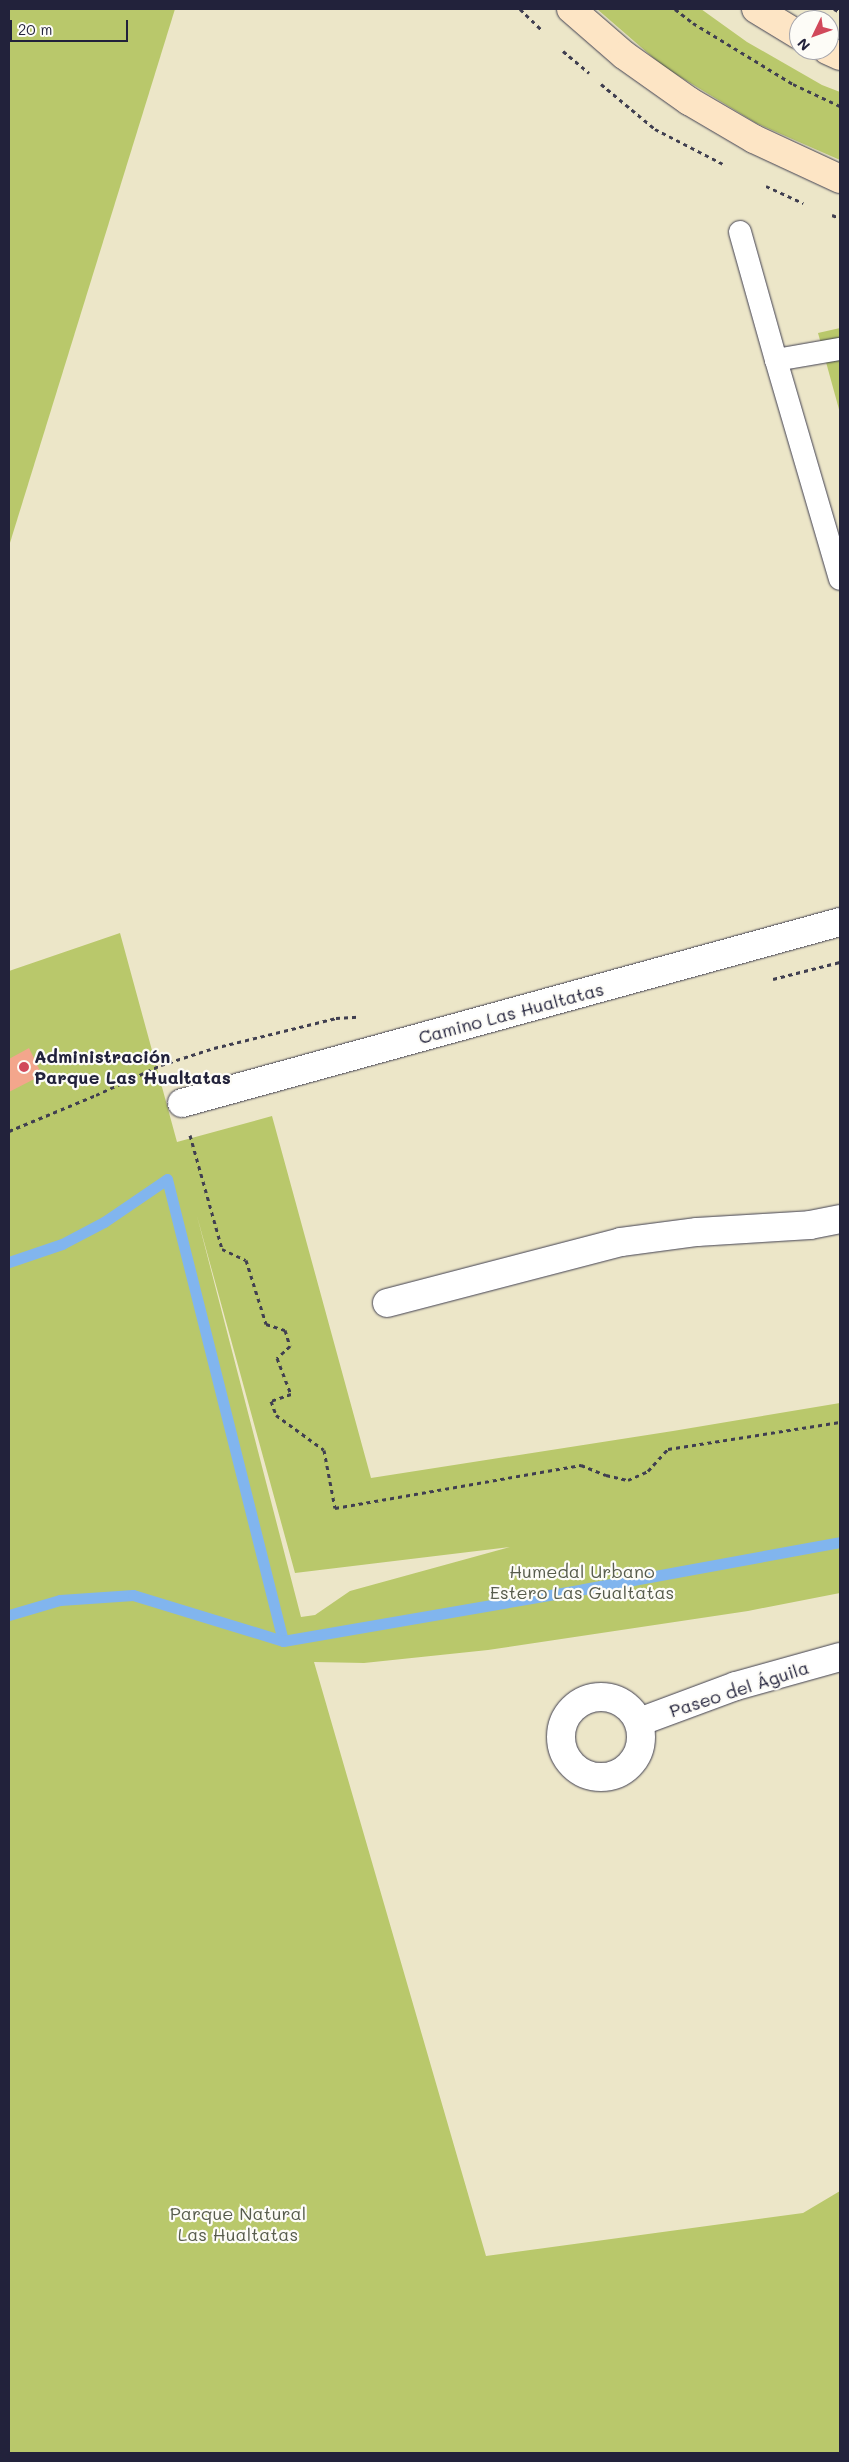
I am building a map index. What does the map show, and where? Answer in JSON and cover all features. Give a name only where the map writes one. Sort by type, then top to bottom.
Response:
[{"type":"street","points":[[571,9],[624,55],[689,101],[754,139],[840,179]]},
{"type":"street","points":[[756,9],[789,28]]},
{"type":"street","name":"Camino Las Hualtatas","points":[[182,1103],[840,922]]},
{"type":"street","points":[[387,1303],[621,1242],[697,1232],[810,1225],[840,1219]]},
{"type":"street","name":"Paseo del Águila","points":[[639,1722],[736,1686],[840,1657]]},
{"type":"lane","points":[[740,232],[840,580]]},
{"type":"lane","points":[[776,360],[840,349]]},
{"type":"path","points":[[675,9],[693,23],[793,84],[840,106]]},
{"type":"path","points":[[834,9],[840,12]]},
{"type":"path","points":[[182,1103],[222,1249],[246,1260],[266,1324],[285,1330],[290,1346],[277,1358],[290,1394],[271,1401],[276,1415],[324,1450],[335,1508],[581,1465],[606,1475],[628,1480],[648,1471],[668,1449],[840,1422]]},
{"type":"green space","points":[[9,9],[175,9],[9,546]]},
{"type":"green space","points":[[597,9],[701,9],[747,42],[822,85],[840,92],[840,160],[756,123],[664,67]]},
{"type":"green space","points":[[840,328],[840,413],[818,333]]},
{"type":"green space","name":"Parque Natural Las Hualtatas","points":[[120,933],[177,1142],[272,1116],[371,1478],[840,1403],[840,1593],[748,1611],[488,1650],[364,1663],[314,1662],[486,2256],[803,2213],[840,2191],[840,2453],[9,2453],[9,971]],"holes":[[[197,1216],[295,1573],[510,1547],[350,1591],[315,1615],[301,1617]]]},
{"type":"building","name":"Administración Parque Las Hualtatas","points":[[29,1048],[42,1075],[9,1092],[9,1059]]},
{"type":"waterway","points":[[9,1262],[62,1244],[104,1222],[167,1179],[283,1641]]},
{"type":"waterway","points":[[9,1615],[60,1600],[133,1595],[283,1641],[840,1542]]},
{"type":"place","name":"Administración Parque Las Hualtatas","points":[[24,1067]]},
{"type":"park label","name":"Humedal Urbano Estero Las Gualtatas","points":[[582,1582]]}]
